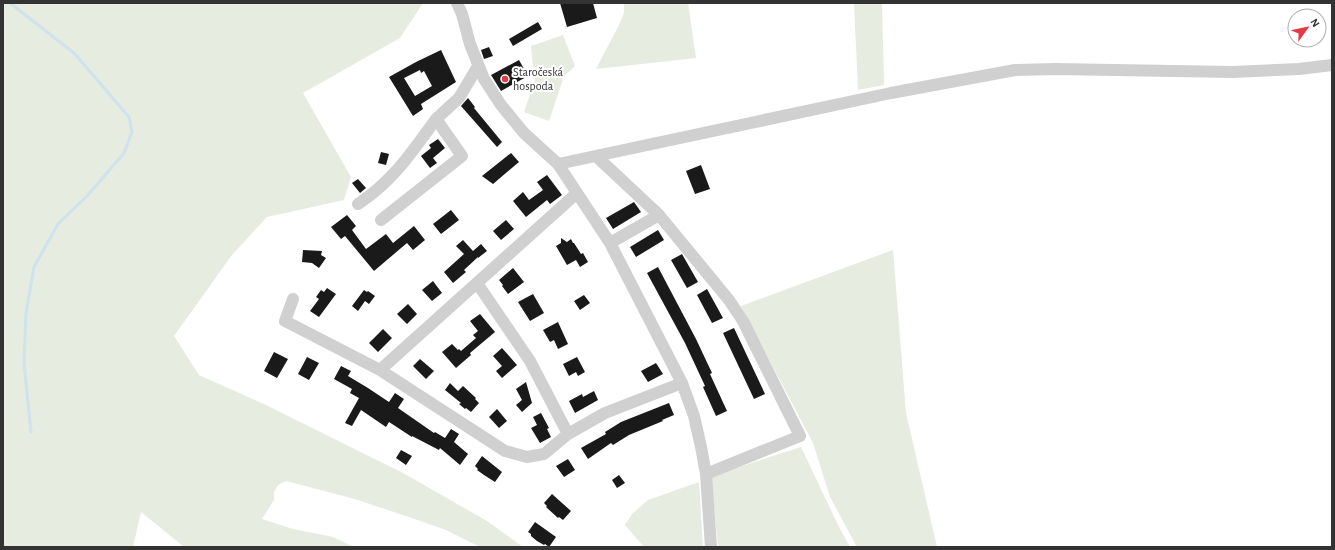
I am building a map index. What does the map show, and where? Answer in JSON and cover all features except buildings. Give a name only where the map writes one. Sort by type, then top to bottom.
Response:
[{"type":"street","points":[[457,3],[478,66],[484,79],[501,106],[524,133],[558,164],[610,243],[682,383],[694,416],[706,474],[711,547]]},
{"type":"street","points":[[558,164],[891,93],[1015,70],[1055,68],[1241,72],[1299,69],[1332,64]]},
{"type":"street","points":[[358,204],[393,176],[412,153],[436,119],[459,98],[478,66]]},
{"type":"street","points":[[381,220],[462,156],[436,119]]},
{"type":"street","points":[[596,156],[659,215],[729,300],[743,321],[800,436],[706,474]]},
{"type":"street","points":[[380,370],[577,193]]},
{"type":"street","points":[[610,243],[659,215]]},
{"type":"street","points":[[477,283],[530,361],[568,434]]},
{"type":"street","points":[[293,299],[285,321],[380,370],[505,451],[527,457],[544,454],[568,434],[605,413],[682,383]]},
{"type":"shaded area","points":[[3,3],[423,3],[400,38],[303,93],[351,177],[344,200],[267,217],[232,255],[174,336],[199,375],[266,405],[403,473],[487,521],[523,547],[480,547],[446,530],[412,518],[355,499],[286,481],[278,485],[274,492],[274,500],[262,519],[293,529],[333,537],[354,547],[184,547],[141,512],[133,547],[3,547]]},
{"type":"shaded area","points":[[624,3],[688,3],[696,58],[596,69],[619,25],[624,13]]},
{"type":"shaded area","points":[[854,3],[882,3],[884,85],[858,90]]},
{"type":"shaded area","points":[[563,35],[575,66],[564,76],[533,67],[531,46]]},
{"type":"shaded area","points":[[538,71],[563,79],[549,121],[524,112]]},
{"type":"shaded area","points":[[893,250],[906,413],[937,547],[857,547],[830,497],[813,443],[741,306]]},
{"type":"shaded area","points":[[801,447],[850,547],[718,547],[711,476]]},
{"type":"shaded area","points":[[699,482],[703,547],[644,547],[625,525],[632,514],[648,500]]},
{"type":"waterway","points":[[10,3],[74,53],[129,117],[132,132],[124,153],[88,195],[58,224],[34,267],[26,313],[24,363],[31,432]]},
{"type":"place","name":"Staročeská hospoda","points":[[505,79]]}]
